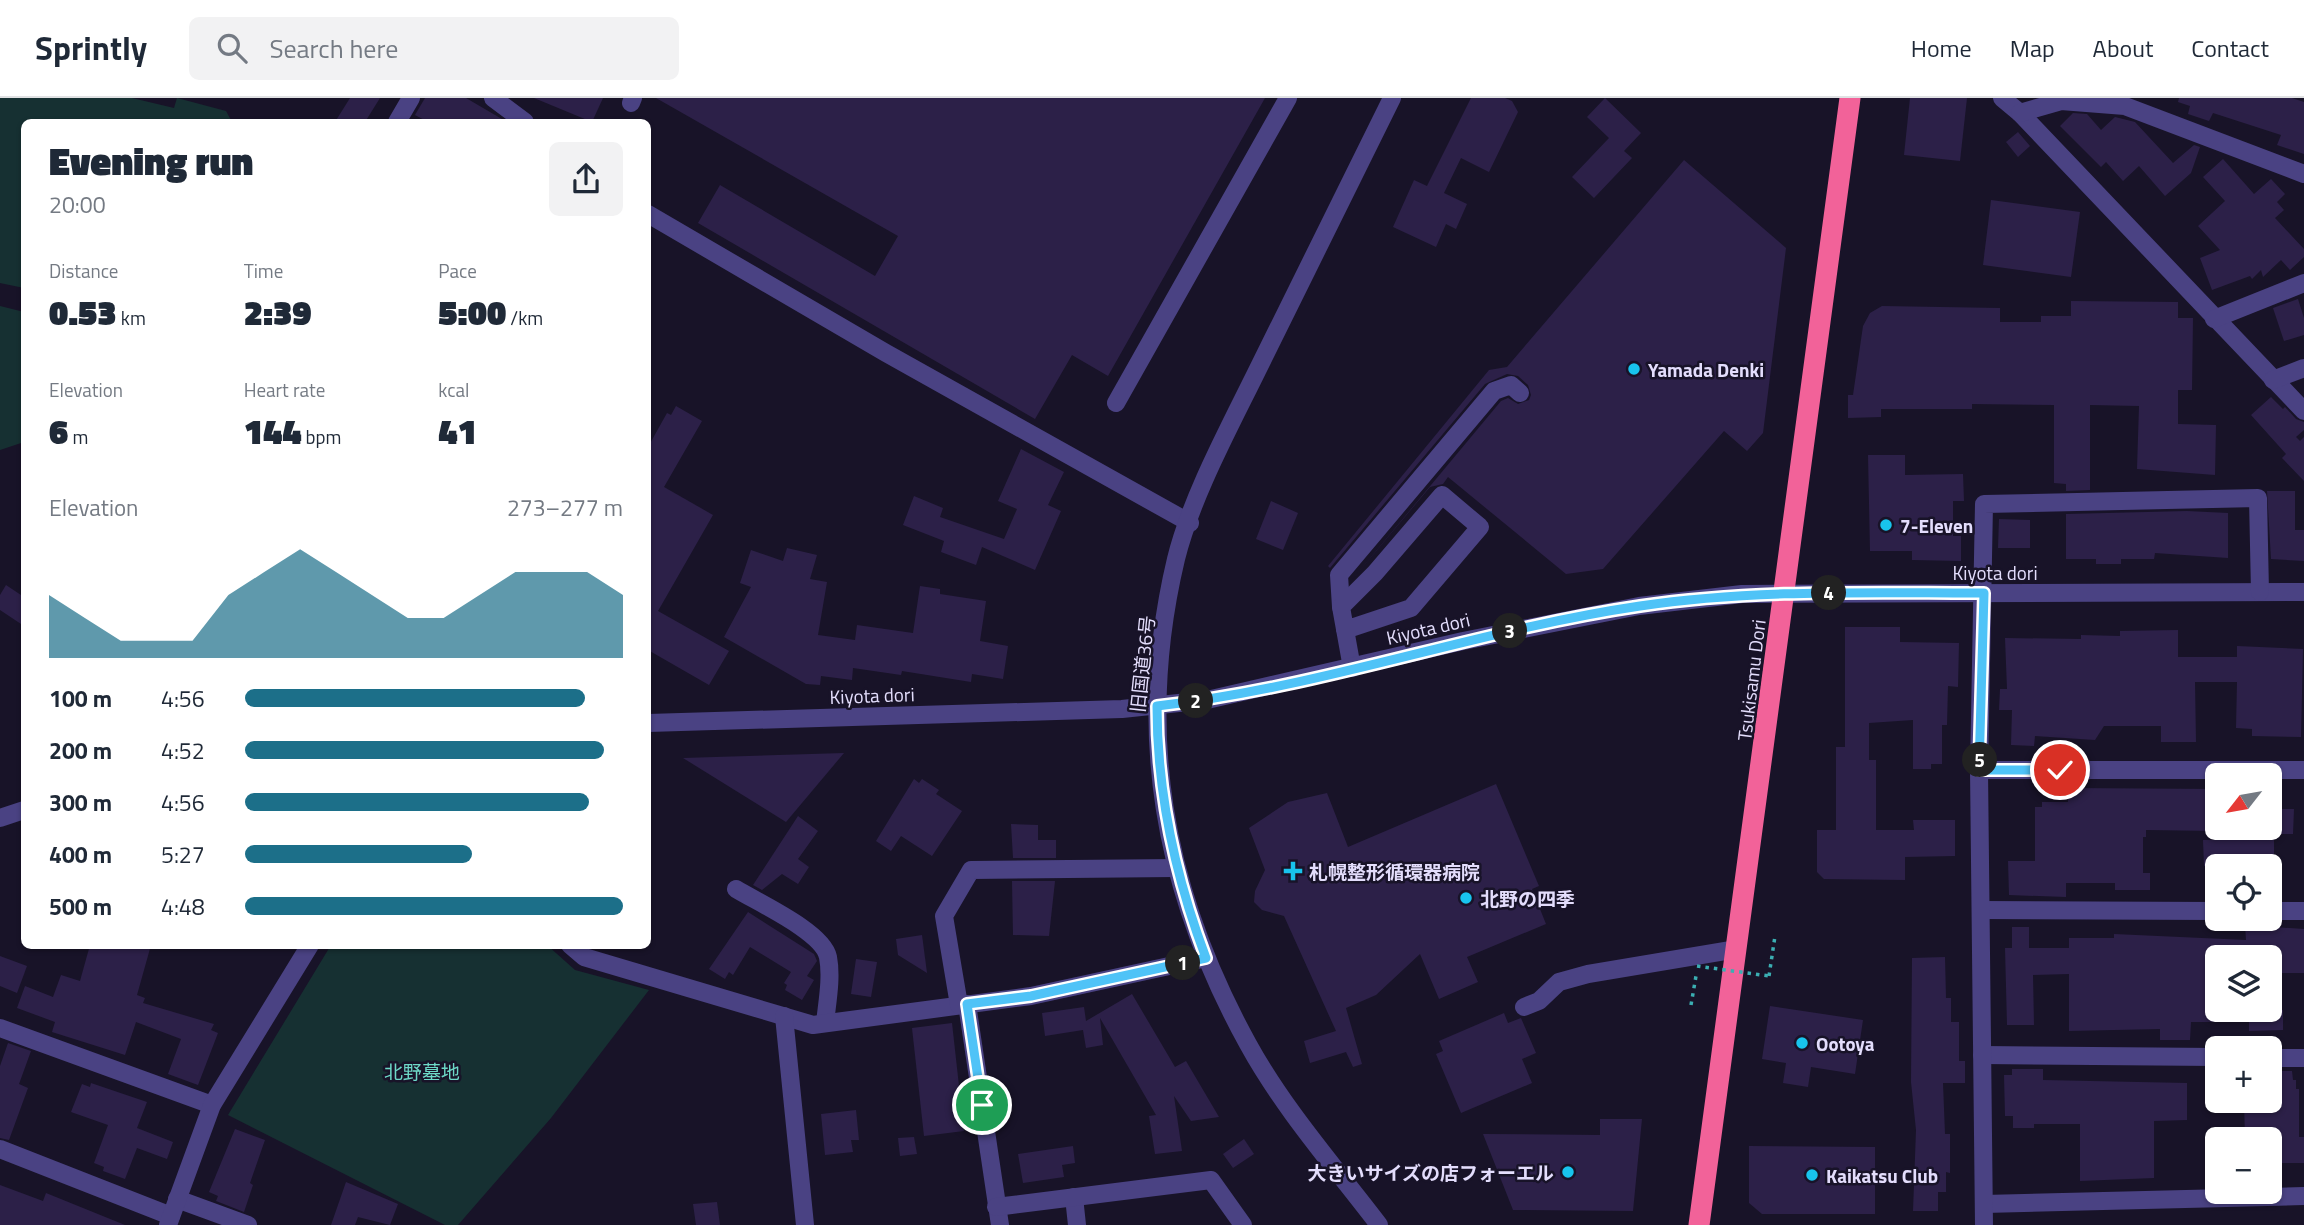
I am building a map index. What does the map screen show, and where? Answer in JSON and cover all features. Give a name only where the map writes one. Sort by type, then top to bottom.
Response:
[{"type":"highway","name":"Tsukisamu Dori","points":[[1699,1225],[1784,593],[1789,536],[1850,98]]},
{"type":"street","points":[[399,119],[411,98]]},
{"type":"street","points":[[493,98],[521,119]]},
{"type":"street","points":[[1116,403],[1288,98]]},
{"type":"street","name":"旧国道36号","points":[[1378,1225],[1272,1083],[1238,1027],[1206,958],[1175,868],[1160,783],[1157,706],[1158,672],[1177,557],[1212,464],[1392,98]]},
{"type":"street","points":[[2001,98],[2020,113],[2304,411]]},
{"type":"street","points":[[2020,113],[2061,101],[2124,106],[2304,174]]},
{"type":"street","points":[[651,216],[886,354],[1190,523]]},
{"type":"street","points":[[2214,318],[2304,283]]},
{"type":"street","points":[[2273,380],[2304,368]]},
{"type":"street","points":[[1352,668],[1341,607],[1339,575],[1494,391],[1511,385],[1520,393]]},
{"type":"street","points":[[1341,607],[1375,573],[1442,495],[1480,527],[1411,608],[1345,630]]},
{"type":"street","points":[[1984,1225],[1979,770],[1984,503],[2258,498],[2260,592]]},
{"type":"street","name":"Kiyota dori","points":[[651,723],[1157,706],[1207,700],[1463,640],[1639,606],[1742,594],[2304,592]]},
{"type":"street","points":[[1979,770],[2304,770]]},
{"type":"street","points":[[0,818],[21,811]]},
{"type":"street","points":[[1000,1225],[963,1005],[944,916],[971,870],[1175,868]]},
{"type":"street","points":[[736,889],[814,936],[825,948],[829,965],[825,1023]]},
{"type":"street","points":[[1981,910],[2205,911]]},
{"type":"street","points":[[2282,911],[2304,911]]},
{"type":"street","points":[[0,1149],[169,1221],[212,1105],[308,949]]},
{"type":"street","points":[[575,949],[584,957],[813,1025],[1031,996],[1206,958]]},
{"type":"street","points":[[1524,1007],[1539,1001],[1559,982],[1737,950]]},
{"type":"street","points":[[784,1016],[805,1225]]},
{"type":"street","points":[[0,1028],[212,1105]]},
{"type":"street","points":[[1982,1055],[2205,1057]]},
{"type":"street","points":[[2282,1058],[2304,1058]]},
{"type":"street","points":[[996,1207],[1211,1180],[1243,1225]]},
{"type":"street","points":[[1984,1204],[2304,1196]]},
{"type":"street","points":[[1074,1197],[1077,1225]]},
{"type":"street","points":[[177,1199],[248,1225]]},
{"type":"path","points":[[1691,1005],[1697,966],[1769,976],[1775,936]]},
{"type":"green space","points":[[0,98],[132,98],[174,108],[177,98],[226,111],[230,119],[21,119],[21,287],[0,283]]},
{"type":"green space","points":[[0,306],[21,311],[21,443],[0,450]]},
{"type":"green space","name":"北野墓地","points":[[329,949],[551,949],[575,970],[649,990],[551,1118],[458,1225],[445,1225],[228,1115]]},
{"type":"building","points":[[350,98],[380,98],[367,119],[337,119]]},
{"type":"building","points":[[425,98],[466,98],[502,119],[422,119],[415,115]]},
{"type":"building","points":[[534,98],[603,98],[593,119],[585,119]]},
{"type":"building","points":[[656,98],[1265,98],[1108,376],[1072,355],[1035,419],[698,223],[720,185],[875,276],[898,236]]},
{"type":"building","points":[[1471,98],[1505,98],[1512,101],[1518,112],[1489,172],[1461,158],[1444,193],[1467,204],[1456,229],[1446,224],[1436,247],[1393,227],[1414,180],[1427,186]]},
{"type":"building","points":[[1605,98],[1641,133],[1624,151],[1632,158],[1594,198],[1572,177],[1609,138],[1587,117]]},
{"type":"building","points":[[1910,98],[1967,98],[1960,161],[1904,155]]},
{"type":"building","points":[[2179,98],[2292,98],[2304,102],[2304,154],[2277,145],[2281,135],[2213,113],[2209,121],[2188,114],[2190,106],[2178,102]]},
{"type":"building","points":[[2073,113],[2087,114],[2101,130],[2115,117],[2135,122],[2173,163],[2194,145],[2200,147],[2191,173],[2165,196],[2139,166],[2123,181],[2106,162],[2101,167],[2060,126]]},
{"type":"building","points":[[2018,132],[2030,146],[2018,157],[2006,142]]},
{"type":"building","points":[[2223,159],[2254,194],[2271,179],[2285,194],[2277,202],[2284,210],[2275,218],[2304,249],[2304,257],[2290,270],[2281,260],[2263,277],[2261,270],[2252,279],[2250,276],[2212,290],[2200,258],[2220,250],[2198,226],[2225,201],[2203,177]]},
{"type":"building","name":"Yamada Denki","points":[[1684,160],[1786,248],[1763,433],[1747,451],[1724,431],[1603,569],[1566,574],[1448,477],[1443,484],[1430,487],[1351,581],[1501,401],[1508,398],[1518,404],[1529,400],[1531,395],[1528,385],[1518,376],[1507,374],[1485,384],[1330,568],[1328,566],[1489,370],[1507,367]]},
{"type":"building","points":[[1991,200],[2080,212],[2071,277],[1983,265]]},
{"type":"building","points":[[2298,299],[2304,318],[2304,335],[2284,341],[2273,308]]},
{"type":"building","points":[[2071,301],[2178,302],[2178,318],[2193,318],[2192,390],[2178,390],[2178,424],[2216,425],[2215,475],[2137,469],[2139,406],[2090,405],[2090,490],[2066,491],[2066,484],[2054,483],[2054,405],[1972,404],[1972,409],[1881,409],[1881,417],[1848,418],[1848,395],[1853,395],[1863,326],[1870,313],[1882,306],[2000,308],[2000,322],[2041,322],[2041,316],[2071,316]]},
{"type":"building","points":[[2271,397],[2296,419],[2304,422],[2304,430],[2296,437],[2300,441],[2304,437],[2304,481],[2282,458],[2286,454],[2251,415]]},
{"type":"building","points":[[676,406],[702,421],[664,487],[713,515],[658,611],[729,651],[709,685],[651,652],[651,442],[667,413],[671,415]]},
{"type":"building","points":[[1021,449],[1064,472],[1048,505],[1061,511],[1035,570],[982,547],[976,565],[941,552],[944,541],[903,525],[914,496],[943,508],[940,517],[1004,539],[1017,509],[998,501]]},
{"type":"building","points":[[1868,455],[1905,455],[1905,475],[1963,474],[1964,501],[1953,501],[1953,536],[1961,536],[1961,561],[1912,560],[1912,551],[1870,551]]},
{"type":"building","points":[[2267,491],[2295,491],[2295,530],[2304,530],[2304,561],[2271,559]]},
{"type":"building","points":[[1271,501],[1298,513],[1283,550],[1256,539]]},
{"type":"building","points":[[2187,511],[2228,513],[2228,558],[2155,553],[2154,559],[2121,559],[2121,564],[2096,564],[2096,559],[2066,559],[2066,514]]},
{"type":"building","points":[[1999,519],[2030,520],[2030,548],[1998,548]]},
{"type":"building","points":[[787,548],[817,555],[810,579],[827,582],[818,635],[855,640],[857,625],[913,633],[920,586],[940,589],[940,594],[986,601],[980,641],[1008,646],[1003,679],[972,674],[971,682],[902,671],[901,675],[853,668],[852,680],[821,676],[820,685],[806,684],[724,637],[751,587],[740,583],[751,550],[783,561]]},
{"type":"building","points":[[6,585],[21,595],[21,624],[0,610],[0,595]]},
{"type":"building","points":[[1845,627],[1900,627],[1900,642],[1959,643],[1958,687],[1948,686],[1947,725],[1942,725],[1942,764],[1931,764],[1931,769],[1913,769],[1913,720],[1869,723],[1869,760],[1876,760],[1876,830],[1914,830],[1913,820],[1955,820],[1955,856],[1905,857],[1905,880],[1824,879],[1817,872],[1817,830],[1836,830],[1836,747],[1845,747]]},
{"type":"building","points":[[2178,630],[2178,657],[2237,657],[2237,646],[2303,649],[2301,737],[2252,736],[2252,729],[2236,728],[2237,682],[2195,682],[2196,742],[2161,742],[2161,726],[2104,726],[2095,740],[2035,736],[2034,746],[2011,745],[2012,710],[1999,710],[2000,689],[2007,689],[2005,638],[2081,639],[2081,635],[2120,636],[2120,631]]},
{"type":"building","points":[[844,753],[786,822],[683,758]]},
{"type":"building","points":[[914,779],[919,783],[922,779],[939,790],[936,794],[962,811],[932,856],[901,836],[891,851],[876,841]]},
{"type":"building","points":[[1496,784],[1539,886],[1532,889],[1546,924],[1467,957],[1478,982],[1439,999],[1420,954],[1376,995],[1346,1008],[1362,1064],[1353,1067],[1346,1052],[1310,1063],[1304,1041],[1336,1031],[1284,916],[1262,910],[1254,902],[1255,891],[1265,870],[1249,828],[1288,802],[1327,793],[1348,847]]},
{"type":"building","points":[[2068,788],[2205,789],[2205,831],[2146,830],[2146,837],[2143,837],[2143,873],[2150,873],[2150,890],[2115,890],[2115,883],[2066,883],[2066,897],[2009,895],[2008,861],[2035,861],[2035,807],[2042,807],[2042,802],[2068,802]]},
{"type":"building","points":[[2282,809],[2294,809],[2293,834],[2282,834]]},
{"type":"building","points":[[798,816],[818,831],[798,859],[809,867],[798,884],[782,874],[762,890],[753,885]]},
{"type":"building","points":[[1011,824],[1038,825],[1038,840],[1056,840],[1056,858],[1013,858]]},
{"type":"building","points":[[2203,840],[2274,840],[2274,854],[2205,854],[2204,866]]},
{"type":"building","points":[[1012,881],[1055,881],[1049,936],[1013,935]]},
{"type":"building","points":[[748,912],[814,954],[817,961],[807,976],[814,980],[802,1000],[785,990],[787,985],[784,983],[791,972],[750,947],[733,975],[729,972],[725,979],[709,969]]},
{"type":"building","points":[[2012,927],[2029,927],[2029,948],[2069,948],[2069,938],[2114,938],[2114,934],[2246,940],[2245,931],[2282,931],[2282,928],[2304,929],[2304,973],[2282,973],[2282,945],[2205,945],[2205,1022],[2191,1022],[2190,1040],[2160,1040],[2160,1029],[2069,1031],[2069,974],[2033,975],[2034,1025],[2007,1025],[2005,948],[2012,948]]},
{"type":"building","points":[[922,935],[927,973],[898,955],[896,939]]},
{"type":"building","points":[[89,949],[150,949],[137,995],[145,998],[143,1003],[214,1024],[211,1030],[218,1033],[198,1085],[168,1074],[181,1039],[136,1022],[125,1055],[52,1032],[55,1022],[17,1008],[25,986],[53,997],[61,975],[80,981]]},
{"type":"building","points":[[0,956],[27,966],[17,993],[0,986]]},
{"type":"building","points":[[1945,957],[1946,998],[1951,998],[1951,1022],[1959,1022],[1959,1061],[1965,1061],[1965,1083],[1943,1083],[1945,1134],[1950,1134],[1950,1173],[1946,1172],[1946,1192],[1938,1192],[1938,1211],[1913,1211],[1916,1130],[1911,1082],[1912,958]]},
{"type":"building","points":[[856,959],[877,962],[871,997],[851,994]]},
{"type":"building","points":[[1132,994],[1175,1067],[1186,1061],[1219,1117],[1191,1121],[1174,1096],[1182,1151],[1155,1154],[1149,1116],[1156,1115],[1100,1018],[1103,1045],[1086,1048],[1083,1030],[1045,1036],[1042,1013],[1084,1007],[1086,1021]]},
{"type":"building","points":[[1770,1006],[1863,1020],[1855,1074],[1811,1067],[1808,1087],[1783,1083],[1786,1063],[1762,1059]]},
{"type":"building","points":[[2283,1010],[2283,1030],[2249,1031],[2249,1022],[2282,1022]]},
{"type":"building","points":[[1504,1013],[1508,1023],[1521,1018],[1536,1053],[1522,1059],[1532,1083],[1461,1113],[1436,1054],[1443,1051],[1439,1041]]},
{"type":"building","points":[[952,1023],[964,1131],[924,1136],[912,1028]]},
{"type":"building","points":[[8,1043],[31,1051],[19,1084],[28,1088],[9,1140],[0,1138],[0,1066]]},
{"type":"building","points":[[2012,1069],[2043,1069],[2043,1080],[2187,1083],[2187,1120],[2154,1121],[2154,1178],[2080,1181],[2080,1124],[2034,1124],[2034,1128],[2013,1128],[2013,1116],[2005,1116],[2004,1075],[2012,1075]]},
{"type":"building","points":[[2282,1071],[2292,1071],[2296,1089],[2299,1089],[2299,1137],[2304,1137],[2304,1163],[2282,1163],[2282,1127],[2245,1127],[2244,1113],[2282,1113]]},
{"type":"building","points":[[91,1083],[147,1102],[137,1128],[173,1142],[167,1159],[137,1148],[125,1179],[103,1171],[104,1167],[94,1163],[108,1125],[71,1112],[82,1084],[90,1087]]},
{"type":"building","points":[[856,1110],[859,1140],[851,1140],[853,1152],[825,1155],[821,1114]]},
{"type":"building","name":"大きいサイズの店フォーエル","points":[[1600,1119],[1642,1119],[1633,1211],[1513,1210],[1483,1134],[1600,1135]]},
{"type":"building","points":[[235,1129],[265,1140],[250,1183],[253,1185],[244,1212],[216,1201],[218,1196],[209,1192]]},
{"type":"building","points":[[914,1137],[917,1154],[900,1156],[898,1138]]},
{"type":"building","points":[[1244,1139],[1254,1154],[1233,1168],[1223,1154]]},
{"type":"building","points":[[1073,1146],[1075,1163],[1062,1165],[1064,1177],[1023,1183],[1018,1154]]},
{"type":"building","name":"Kaikatsu Club","points":[[1749,1146],[1875,1147],[1875,1214],[1762,1214],[1749,1203]]},
{"type":"building","points":[[346,1182],[398,1204],[390,1225],[358,1217],[355,1225],[331,1225]]},
{"type":"building","points":[[0,1185],[43,1201],[46,1193],[125,1225],[0,1225]]},
{"type":"building","points":[[717,1202],[720,1225],[696,1225],[693,1204]]},
{"type":"place","name":"Yamada Denki","points":[[1634,369]]},
{"type":"place","name":"7-Eleven","points":[[1886,525]]},
{"type":"place","name":"札幌整形循環器病院","points":[[1293,871]]},
{"type":"place","name":"北野の四季","points":[[1466,898]]},
{"type":"place","name":"Ootoya","points":[[1802,1043]]},
{"type":"place","name":"大きいサイズの店フォーエル","points":[[1568,1172]]},
{"type":"place","name":"Kaikatsu Club","points":[[1812,1175]]},
{"type":"route","points":[[982,1105],[967,1004],[1031,996],[1206,958],[1187,909],[1168,838],[1157,750],[1157,706],[1274,687],[1463,640],[1639,606],[1742,594],[1984,593],[1979,770],[2060,770]]}]
